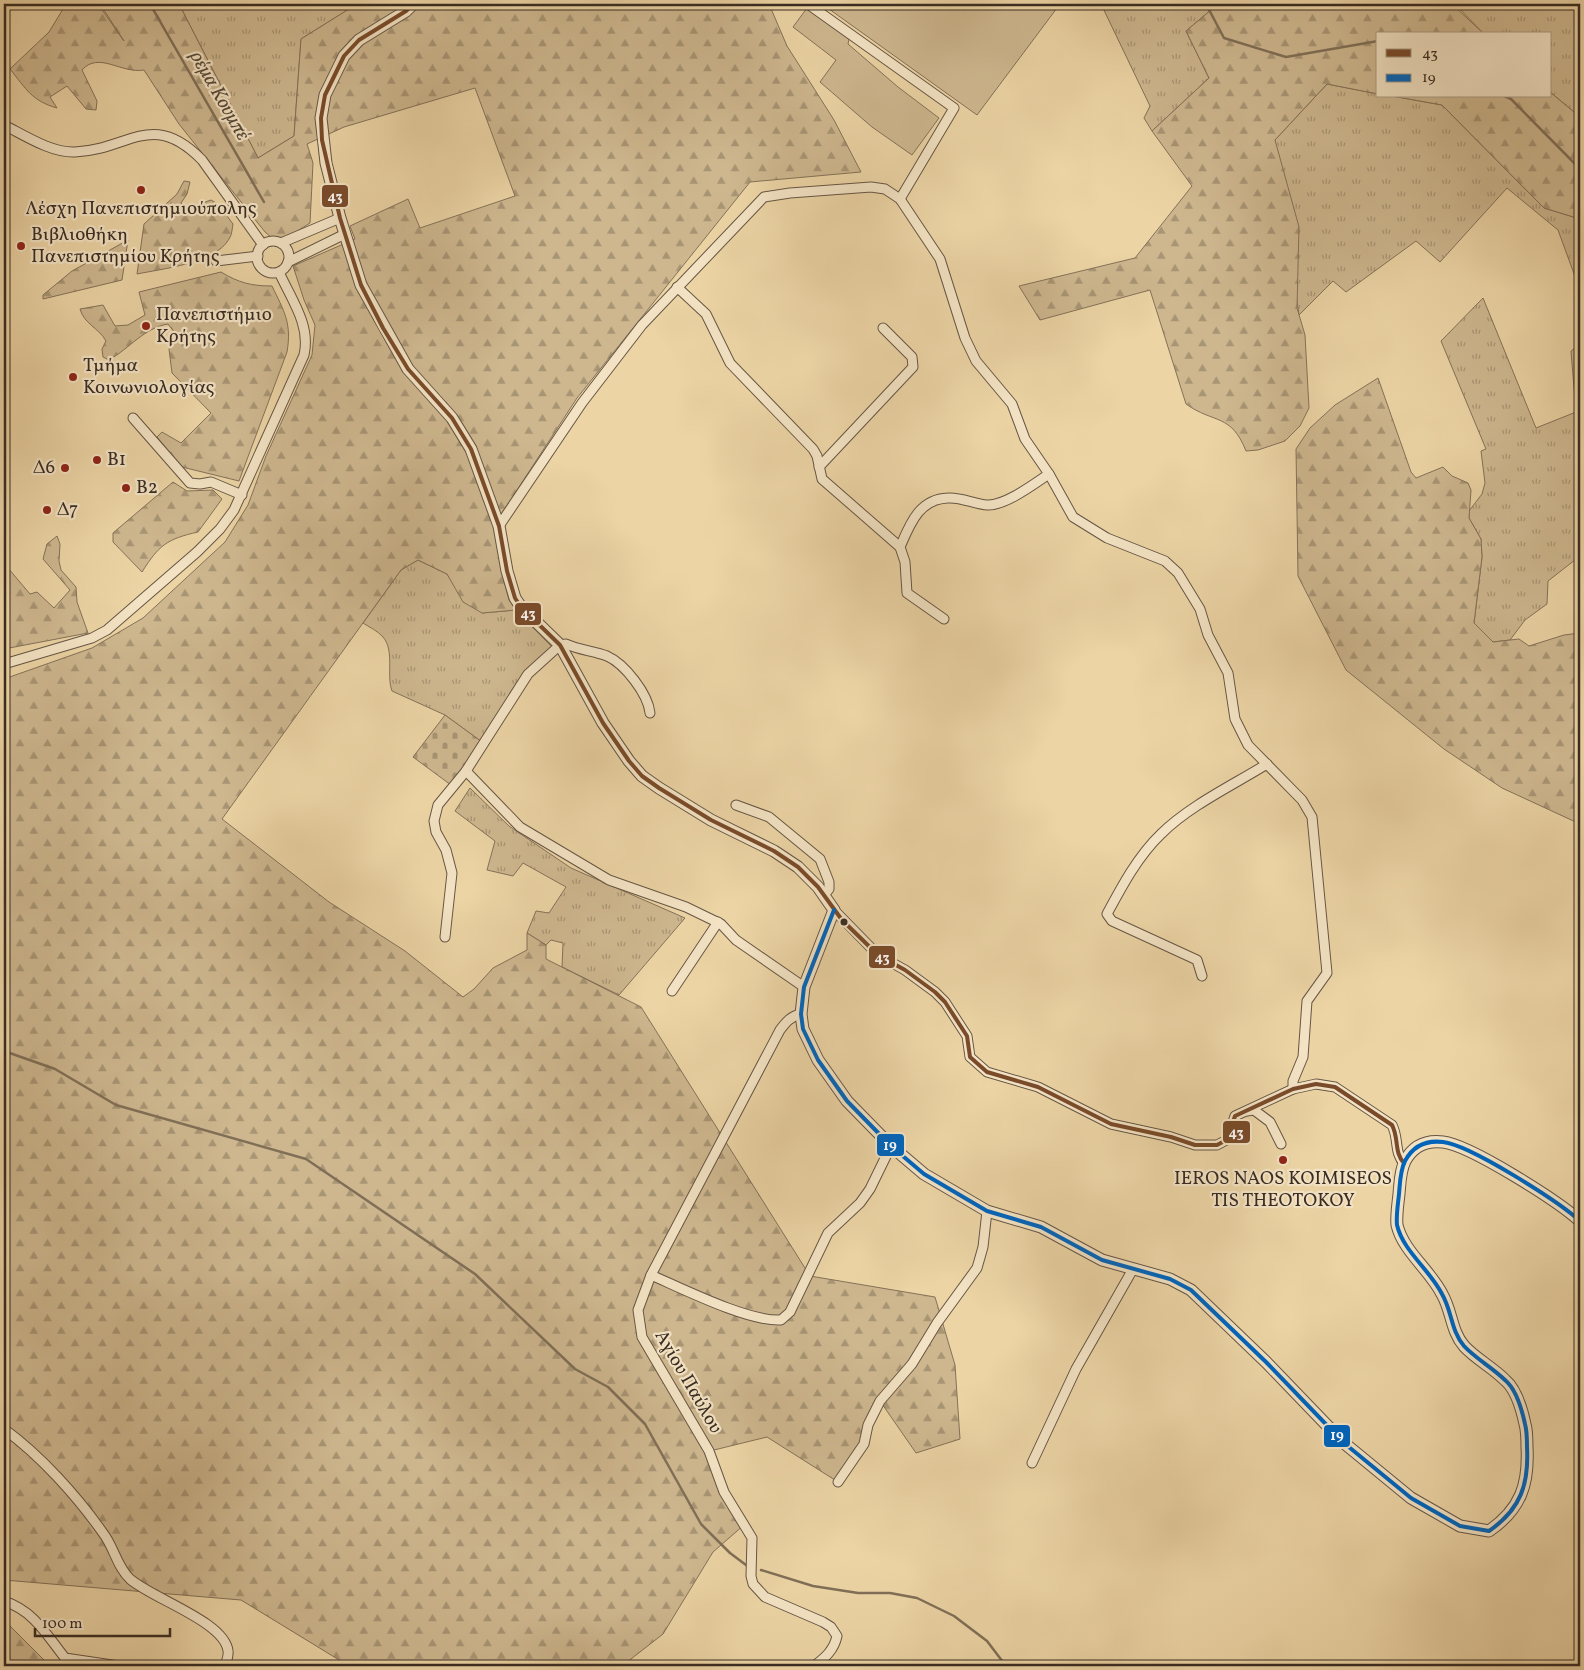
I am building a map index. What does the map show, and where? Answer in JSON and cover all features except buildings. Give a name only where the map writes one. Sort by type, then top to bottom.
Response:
[{"type":"street","points":[[413,4],[406,12],[359,40],[344,56],[325,95],[321,118],[322,140],[340,218],[361,285],[383,328],[408,369],[452,418],[471,448],[500,526],[507,571],[515,598],[521,607],[560,646],[603,722],[629,761],[642,776],[711,820],[774,851],[804,872],[834,910],[878,956],[905,970],[935,992],[945,1002],[967,1036],[970,1058],[987,1072],[1038,1087],[1111,1124],[1195,1144],[1217,1145],[1230,1141],[1236,1136],[1237,1129],[1233,1122],[1235,1116],[1240,1113],[1293,1089],[1316,1084],[1335,1087],[1371,1109],[1392,1125],[1397,1134],[1399,1158],[1404,1163]]},
{"type":"street","points":[[808,4],[954,108],[900,199]]},
{"type":"street","points":[[4,125],[50,147],[73,153],[138,136],[172,137],[192,150],[202,160],[263,245]]},
{"type":"street","points":[[500,526],[582,403],[642,325],[764,197],[790,193],[871,187],[885,189],[900,199],[940,259],[964,338],[976,361],[1012,404],[1026,439],[1049,474],[1073,517],[1107,538],[1165,561],[1178,574],[1200,608],[1208,636],[1228,673],[1235,719],[1248,745],[1302,800],[1312,817],[1327,974],[1307,1001],[1303,1058],[1293,1080],[1293,1089]]},
{"type":"street","points":[[281,243],[340,218]]},
{"type":"street","points":[[279,272],[288,262],[345,234]]},
{"type":"street","points":[[279,272],[264,270],[258,256],[263,245],[274,241],[281,243],[288,249],[288,262]]},
{"type":"street","points":[[216,261],[258,256]]},
{"type":"street","points":[[4,664],[92,638],[107,630],[220,529],[234,510],[304,355],[307,341],[298,311],[279,272]]},
{"type":"street","points":[[677,287],[706,314],[730,363],[813,449],[822,479],[900,547],[905,562],[908,593],[944,619]]},
{"type":"street","points":[[819,468],[913,368],[912,356],[884,328]]},
{"type":"street","points":[[132,418],[190,483],[211,482],[242,495]]},
{"type":"street","points":[[900,547],[910,521],[925,505],[948,498],[988,505],[1027,489],[1049,474]]},
{"type":"street","points":[[445,938],[452,873],[446,850],[436,832],[436,811],[451,787],[466,771],[528,674],[560,646],[566,644],[607,656],[617,663],[644,694],[649,703],[650,713]]},
{"type":"street","points":[[1202,976],[1197,960],[1112,921],[1107,914],[1142,857],[1161,834],[1181,817],[1267,764]]},
{"type":"street","points":[[466,771],[520,827],[609,880],[686,907],[718,922],[736,940],[804,987]]},
{"type":"street","points":[[736,805],[769,817],[820,859],[829,882],[828,889],[824,895]]},
{"type":"street","points":[[834,910],[804,987],[801,1014],[803,1029],[818,1060],[847,1101],[891,1146],[924,1174],[987,1211],[1041,1227],[1102,1260],[1170,1279],[1191,1290],[1266,1362],[1344,1443],[1411,1498],[1460,1526],[1489,1531],[1498,1525],[1516,1504],[1526,1484],[1528,1466],[1526,1425],[1514,1393],[1506,1380],[1463,1345],[1455,1332],[1443,1295],[1402,1240],[1397,1223],[1400,1178],[1404,1163],[1410,1152],[1421,1144],[1433,1141],[1446,1142],[1494,1164],[1580,1221]]},
{"type":"street","points":[[672,991],[718,922]]},
{"type":"street","name":"Αγίου Παύλου","points":[[801,1014],[795,1015],[780,1030],[651,1275],[638,1310],[642,1337],[709,1451],[724,1492],[752,1538],[751,1576],[753,1584],[765,1597],[832,1627],[837,1636],[836,1644],[826,1657],[814,1666]]},
{"type":"street","points":[[1240,1113],[1254,1110],[1270,1122],[1281,1144]]},
{"type":"street","points":[[651,1275],[768,1321],[781,1320],[790,1312],[828,1233],[860,1203],[870,1188],[891,1146]]},
{"type":"street","points":[[838,1482],[864,1444],[868,1425],[880,1401],[912,1364],[937,1323],[977,1268],[983,1247],[987,1211]]},
{"type":"street","points":[[1032,1463],[1076,1369],[1133,1269]]},
{"type":"street","points":[[4,1429],[22,1442],[75,1498],[104,1533],[119,1564],[130,1578],[160,1600],[200,1619],[223,1636],[229,1652],[225,1666]]},
{"type":"street","points":[[4,1601],[20,1607],[34,1618],[66,1658],[119,1666]]},
{"type":"green space","points":[[66,4],[98,4],[124,41],[100,4],[179,4],[258,158],[294,136],[301,39],[357,4],[769,4],[787,46],[834,120],[861,172],[750,182],[577,398],[494,527],[509,600],[516,610],[482,613],[463,602],[447,574],[418,560],[401,570],[222,819],[329,902],[405,951],[463,997],[474,989],[493,968],[527,950],[527,933],[546,945],[546,959],[641,1007],[810,1276],[935,1297],[955,1365],[960,1439],[916,1453],[880,1401],[864,1444],[838,1482],[767,1437],[710,1451],[744,1525],[713,1552],[663,1634],[622,1666],[349,1666],[241,1600],[4,1580],[4,679],[92,648],[143,618],[225,542],[248,505],[266,456],[312,355],[315,325],[304,300],[293,266],[355,239],[350,226],[408,199],[420,228],[515,196],[475,88],[344,127],[307,144],[313,163],[310,223],[283,240],[272,238],[265,232],[179,124],[144,70],[96,63],[82,70],[97,101],[96,110],[86,109],[67,86],[50,97],[57,108],[41,102],[25,88],[10,69],[49,32]]},
{"type":"green space","points":[[179,4],[357,4],[301,39],[294,136],[258,158]]},
{"type":"green space","points":[[822,4],[1060,4],[977,115]]},
{"type":"green space","points":[[1101,4],[1218,4],[1186,31],[1209,78],[1152,131],[1144,118],[1150,106]]},
{"type":"green space","points":[[1218,4],[1452,4],[1482,32],[1376,32],[1376,94],[1327,84],[1275,140],[1299,227],[1297,308],[1305,335],[1309,408],[1300,426],[1285,441],[1258,450],[1246,451],[1234,430],[1228,425],[1186,404],[1150,290],[1040,320],[1019,286],[1135,258],[1192,186],[1152,131],[1209,78],[1186,31]]},
{"type":"green space","points":[[1455,4],[1580,4],[1580,117],[1552,94],[1552,32],[1482,32]]},
{"type":"green space","points":[[807,8],[849,39],[848,44],[898,87],[939,118],[912,155],[872,127],[820,82],[836,60],[793,27]]},
{"type":"green space","points":[[1327,84],[1376,94],[1376,98],[1403,98],[1442,105],[1544,208],[1580,219],[1580,290],[1558,230],[1507,188],[1440,262],[1416,241],[1346,292],[1333,281],[1299,315],[1275,140]]},
{"type":"green space","points":[[1552,94],[1580,117],[1580,219],[1544,208],[1442,105],[1403,98],[1552,98]]},
{"type":"green space","points":[[184,181],[190,182],[187,194],[181,203],[186,209],[211,200],[218,204],[233,224],[230,237],[213,254],[201,259],[187,264],[137,274],[144,224],[177,194]]},
{"type":"green space","points":[[128,240],[122,280],[43,299],[43,295],[72,271]]},
{"type":"green space","points":[[221,272],[246,283],[272,286],[288,325],[287,352],[239,481],[182,467],[157,437],[162,432],[181,443],[211,413],[172,373],[169,349],[175,333],[168,324],[159,326],[144,334],[109,360],[103,357],[102,349],[106,341],[88,322],[80,309],[103,305],[115,326],[128,325],[145,315],[139,292]]},
{"type":"green space","points":[[1483,298],[1536,428],[1576,412],[1571,351],[1580,344],[1580,556],[1548,581],[1547,604],[1525,620],[1510,640],[1493,642],[1474,623],[1482,557],[1481,539],[1469,518],[1469,511],[1482,494],[1485,483],[1481,451],[1486,449],[1441,341]]},
{"type":"green space","points":[[1378,378],[1411,472],[1416,478],[1443,467],[1452,476],[1468,483],[1471,490],[1469,518],[1481,539],[1482,557],[1474,623],[1493,642],[1519,639],[1529,646],[1564,635],[1580,633],[1580,824],[1502,788],[1444,749],[1346,670],[1298,576],[1296,449],[1310,428],[1335,405]]},
{"type":"green space","points":[[173,482],[187,491],[213,490],[222,499],[198,532],[179,537],[165,544],[154,555],[142,572],[113,542],[113,533]]},
{"type":"green space","points":[[57,536],[60,544],[59,561],[61,570],[76,587],[77,602],[88,633],[4,649],[4,571],[8,568],[30,594],[37,592],[54,608],[70,590],[43,559],[47,544]]},
{"type":"green space","points":[[418,560],[447,574],[454,585],[482,613],[516,610],[553,648],[482,742],[445,715],[392,691],[390,685],[390,656],[387,643],[379,633],[363,623],[401,570]]},
{"type":"green space","points":[[445,715],[482,742],[451,785],[413,757]]},
{"type":"green space","points":[[470,788],[509,826],[571,868],[685,918],[619,995],[562,967],[563,943],[551,940],[546,945],[527,933],[536,911],[549,913],[566,887],[523,863],[513,876],[487,870],[495,841],[455,811]]},
{"type":"green space","points":[[4,1623],[8,1624],[50,1666],[4,1666]]},
{"type":"waterway","name":"ρέμα Κουμπέ","points":[[150,4],[264,202]]},
{"type":"waterway","points":[[1206,4],[1224,38],[1286,57],[1376,41]]},
{"type":"waterway","points":[[1509,98],[1580,169]]},
{"type":"waterway","points":[[4,1051],[55,1069],[116,1105],[306,1159],[475,1274],[575,1369],[608,1387],[645,1424],[701,1524],[730,1553],[746,1565]]},
{"type":"waterway","points":[[761,1570],[813,1586],[858,1593],[890,1593],[917,1598],[954,1616],[987,1641],[1006,1666]]},
{"type":"transit line","name":"43","points":[[413,4],[406,11],[359,40],[344,56],[325,95],[321,118],[322,140],[340,218],[361,285],[383,328],[408,369],[452,418],[471,449],[499,526],[507,571],[515,598],[521,607],[560,645],[603,723],[629,761],[642,776],[659,788],[711,820],[774,851],[798,867],[818,887],[842,920],[878,955],[905,970],[935,992],[945,1002],[967,1036],[970,1057],[987,1072],[1038,1087],[1111,1124],[1171,1137],[1195,1145],[1217,1145],[1236,1135],[1237,1129],[1233,1122],[1235,1116],[1293,1089],[1316,1084],[1335,1087],[1392,1125],[1399,1155],[1404,1163]]},
{"type":"transit line","name":"19","points":[[834,910],[804,987],[801,1014],[803,1029],[818,1060],[847,1101],[891,1146],[924,1174],[987,1211],[1041,1227],[1102,1260],[1170,1279],[1191,1290],[1266,1362],[1344,1443],[1411,1498],[1460,1526],[1489,1531],[1500,1523],[1516,1505],[1521,1495],[1526,1473],[1526,1429],[1520,1406],[1509,1384],[1464,1346],[1456,1334],[1448,1307],[1437,1285],[1411,1252],[1400,1234],[1397,1217],[1400,1177],[1403,1165],[1412,1151],[1426,1143],[1443,1142],[1456,1145],[1513,1175],[1580,1221]]},
{"type":"place","name":"Λέσχη Πανεπιστημιούπολης","points":[[141,190]]},
{"type":"place","name":"Βιβλιοθήκη Πανεπιστημίου Κρήτης","points":[[21,246]]},
{"type":"place","name":"Πανεπιστήμιο Κρήτης","points":[[146,326]]},
{"type":"place","name":"Τμήμα Κοινωνιολογίας","points":[[73,377]]},
{"type":"place","name":"Β1","points":[[97,460]]},
{"type":"place","name":"Δ6","points":[[65,468]]},
{"type":"place","name":"Β2","points":[[126,488]]},
{"type":"place","name":"Δ7","points":[[47,510]]},
{"type":"place","name":"IEROS NAOS KOIMISEOS TIS THEOTOKOY","points":[[1283,1160]]}]
